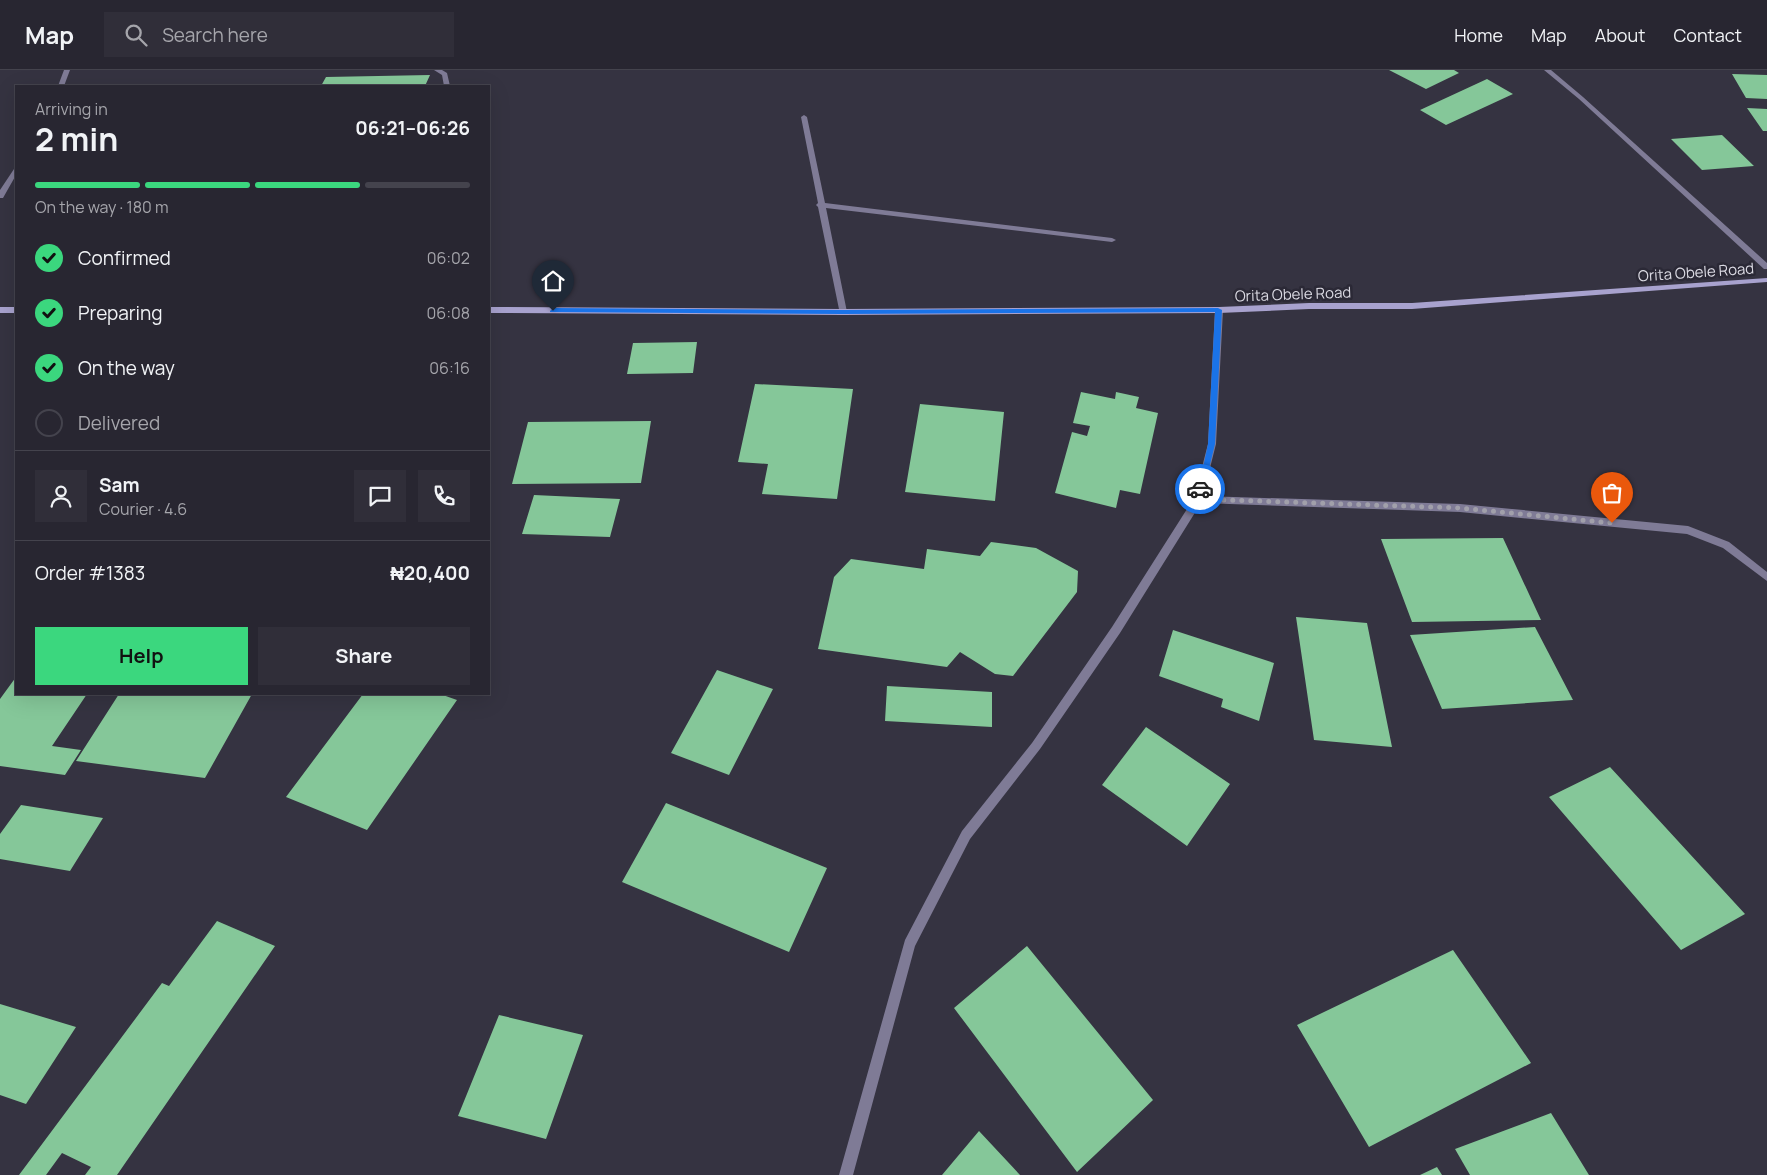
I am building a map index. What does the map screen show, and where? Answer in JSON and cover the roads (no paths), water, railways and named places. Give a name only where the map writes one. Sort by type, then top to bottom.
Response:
[{"type":"main road","name":"Orita Obele Road","points":[[490,310],[843,312],[1218,310],[1308,306],[1412,306],[1767,280]]},
{"type":"main road","points":[[0,310],[15,310]]},
{"type":"street","points":[[61,85],[67,70]]},
{"type":"street","points":[[437,70],[445,74],[447,85]]},
{"type":"street","points":[[1547,70],[1581,98],[1767,268]]},
{"type":"street","points":[[804,117],[820,205],[843,312]]},
{"type":"street","points":[[0,196],[15,172]]},
{"type":"street","points":[[820,205],[1112,240]]},
{"type":"street","points":[[846,1175],[909,944],[966,835],[1047,730],[1116,630],[1198,499],[1212,444],[1218,310]]},
{"type":"street","points":[[1198,499],[1460,508],[1688,530],[1726,545],[1767,577]]}]
